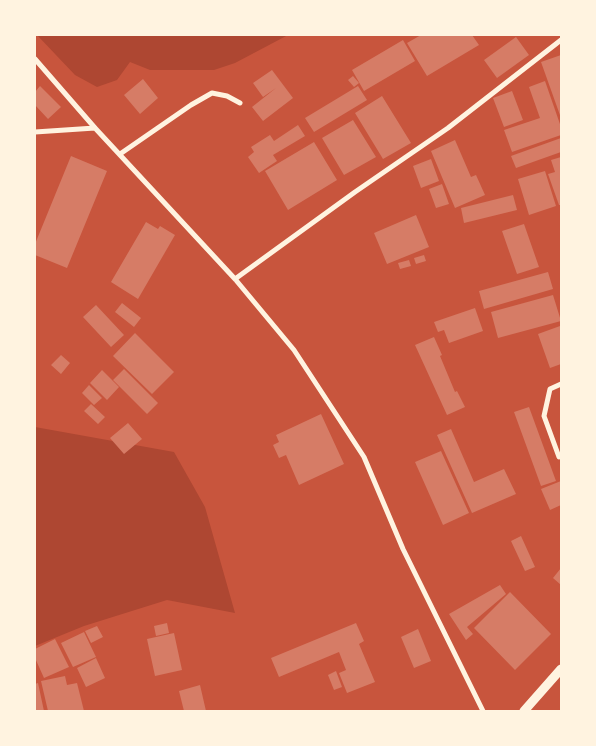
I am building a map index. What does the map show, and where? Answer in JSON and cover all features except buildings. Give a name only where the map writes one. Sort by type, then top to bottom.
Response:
[{"type":"street","points":[[235,279],[355,192],[448,128],[561,40]]},
{"type":"street","points":[[35,59],[95,128],[235,279],[294,350],[364,456],[403,548],[483,711]]},
{"type":"street","points":[[120,154],[183,110],[212,94],[227,96],[240,103]]},
{"type":"street","points":[[35,132],[95,128]]},
{"type":"street","points":[[559,457],[544,416],[550,390],[561,384]]},
{"type":"street","points":[[524,711],[561,669]]},
{"type":"shaded area","points":[[37,35],[288,35],[235,63],[214,70],[150,70],[130,62],[117,80],[97,87],[75,75]]},
{"type":"shaded area","points":[[35,427],[174,452],[205,507],[235,613],[167,600],[84,626],[35,646]]}]
